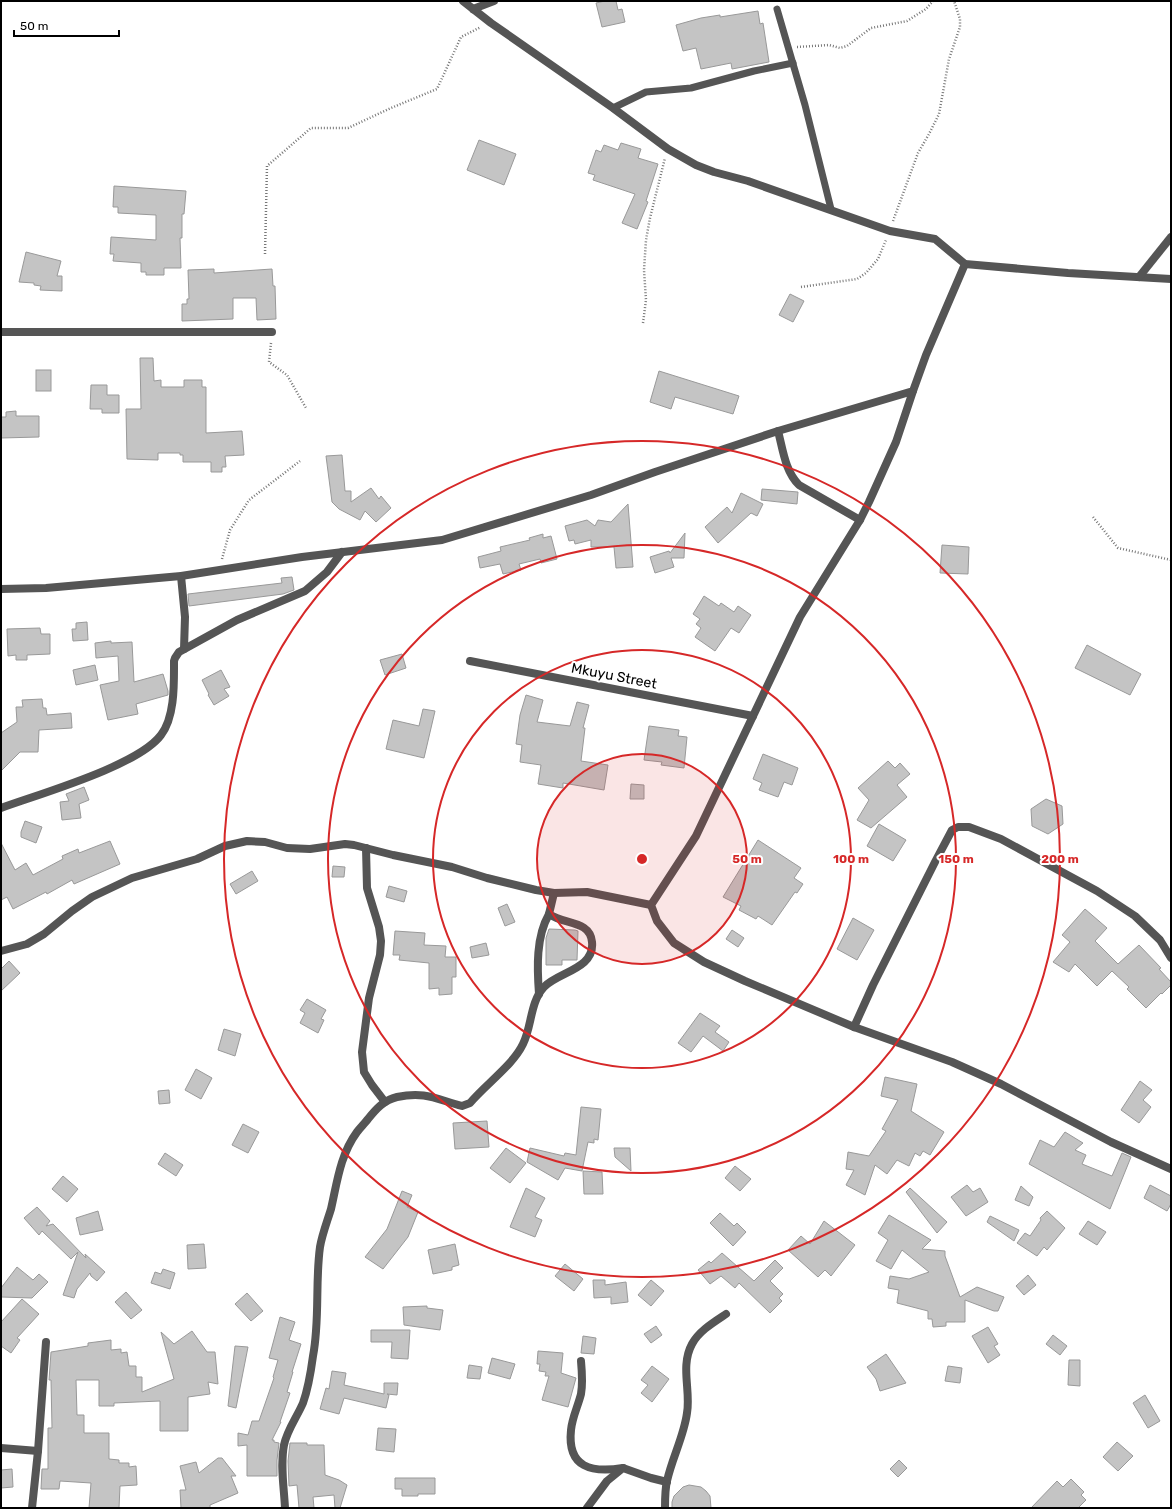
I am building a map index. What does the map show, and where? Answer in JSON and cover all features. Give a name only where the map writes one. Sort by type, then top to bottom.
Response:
[{"type":"street","points":[[463,1],[491,23],[613,108],[668,149],[696,165],[831,209],[890,231],[935,239],[965,264],[1068,274],[1171,279]]},
{"type":"street","points":[[473,9],[494,1]]},
{"type":"street","points":[[1139,277],[1171,237]]},
{"type":"street","points":[[965,264],[913,391],[896,442],[879,483],[860,520],[800,617],[696,836],[652,905],[657,921],[674,943],[704,962],[854,1027],[952,1062],[1001,1084],[1104,1138],[1171,1169]]},
{"type":"street","points":[[1,332],[272,332]]},
{"type":"street","points":[[1,589],[46,588],[181,576],[302,557],[451,538],[591,495],[778,431],[913,391]]},
{"type":"street","points":[[778,431],[786,464],[795,481],[799,485],[860,520]]},
{"type":"street","points":[[1,808],[98,773],[136,755],[152,744],[161,735],[167,724],[174,687],[175,658],[184,649],[237,620],[301,594],[323,576],[342,552]]},
{"type":"street","points":[[181,576],[185,617],[184,649]]},
{"type":"street","name":"Mkuyu Street","points":[[470,661],[753,716]]},
{"type":"street","points":[[854,1027],[873,985],[935,862],[952,830],[958,827],[969,827],[1001,839],[1097,891],[1135,916],[1160,940],[1171,958]]},
{"type":"street","points":[[1,951],[27,944],[44,934],[72,911],[92,898],[132,878],[197,859],[225,846],[247,841],[265,842],[287,848],[310,849],[345,844],[452,867],[516,885],[554,893],[587,892],[652,905]]},
{"type":"street","points":[[366,848],[367,888],[379,927],[381,941],[380,955],[369,998],[362,1052],[364,1072],[385,1102]]},
{"type":"street","points":[[539,994],[537,973],[539,948],[554,893]]},
{"type":"street","points":[[285,1508],[282,1469],[284,1446],[286,1437],[303,1403],[314,1356],[318,1320],[320,1247],[339,1171],[356,1133],[374,1111],[385,1102],[396,1097],[420,1095],[433,1096],[462,1106],[470,1103],[517,1054],[524,1043],[539,994],[545,986],[554,979],[582,964],[588,958],[592,948],[592,941],[589,932],[584,927],[556,918],[549,914]]},
{"type":"street","points":[[665,1508],[667,1482],[688,1413],[686,1374],[688,1352],[692,1343],[705,1330],[726,1314]]},
{"type":"street","points":[[32,1508],[46,1342]]},
{"type":"street","points":[[581,1361],[583,1379],[581,1394],[571,1429],[570,1444],[576,1457],[582,1464],[593,1470],[608,1471],[623,1468],[667,1482]]},
{"type":"street","points":[[1,1448],[38,1451]]},
{"type":"street","points":[[586,1508],[607,1481],[623,1468]]},
{"type":"lane","points":[[777,9],[794,63],[831,209]]},
{"type":"lane","points":[[613,108],[646,92],[691,88],[754,71],[794,63]]},
{"type":"path","points":[[789,48],[829,45],[840,48],[847,46],[871,28],[907,21],[926,9],[933,1]]},
{"type":"path","points":[[801,287],[832,282],[847,282],[860,277],[872,268],[878,259],[890,231],[918,153],[939,114],[949,59],[960,27],[960,20],[954,1]]},
{"type":"path","points":[[265,254],[268,166],[311,128],[348,128],[437,89],[461,37],[491,23]]},
{"type":"path","points":[[643,323],[646,300],[644,270],[646,240],[650,218],[668,149]]},
{"type":"path","points":[[272,332],[269,362],[287,375],[306,408]]},
{"type":"path","points":[[219,570],[230,530],[249,500],[300,461]]},
{"type":"path","points":[[1093,517],[1118,548],[1171,560]]},
{"type":"building","points":[[616,1],[618,10],[622,9],[625,22],[602,27],[596,3]]},
{"type":"building","points":[[758,11],[760,24],[763,23],[769,62],[732,69],[731,63],[701,69],[696,48],[683,51],[676,25],[701,18],[720,15],[720,17]]},
{"type":"building","points":[[479,140],[516,154],[504,185],[467,170]]},
{"type":"building","points":[[621,143],[641,149],[638,158],[658,164],[646,201],[648,202],[637,229],[622,223],[635,194],[593,180],[595,175],[588,173],[596,150],[601,152],[604,145],[618,150]]},
{"type":"building","points":[[114,186],[186,191],[184,214],[182,214],[182,238],[180,238],[181,268],[164,268],[164,275],[146,275],[146,272],[141,272],[141,263],[113,261],[114,254],[110,254],[111,237],[156,240],[156,215],[118,213],[118,207],[113,207]]},
{"type":"building","points":[[26,252],[61,261],[57,276],[62,276],[62,291],[40,290],[41,286],[34,285],[34,283],[19,282]]},
{"type":"building","points":[[214,269],[214,273],[272,269],[273,286],[275,286],[276,319],[257,320],[256,298],[233,298],[233,319],[182,321],[182,304],[187,304],[187,299],[189,299],[188,270]]},
{"type":"building","points":[[790,294],[804,301],[793,322],[779,315]]},
{"type":"building","points":[[140,358],[153,358],[154,381],[161,380],[161,387],[184,387],[184,380],[202,380],[202,387],[206,387],[206,433],[242,431],[244,455],[225,456],[226,467],[222,467],[222,472],[211,472],[211,462],[183,462],[183,455],[180,455],[180,453],[158,453],[158,460],[127,459],[126,409],[141,409]]},
{"type":"building","points":[[36,370],[51,370],[51,391],[36,391]]},
{"type":"building","points":[[659,371],[739,396],[733,414],[675,397],[671,409],[650,402]]},
{"type":"building","points":[[91,385],[107,385],[107,395],[119,395],[119,413],[102,413],[102,409],[90,409]]},
{"type":"building","points":[[16,411],[16,416],[39,416],[39,437],[1,438],[1,417],[6,417],[6,412]]},
{"type":"building","points":[[342,455],[345,491],[351,491],[351,502],[371,488],[379,499],[381,496],[391,508],[376,522],[365,511],[360,520],[339,509],[332,502],[326,456]]},
{"type":"building","points":[[762,489],[798,492],[797,504],[761,500]]},
{"type":"building","points":[[741,493],[763,504],[757,516],[751,513],[718,543],[705,527],[727,507],[732,513]]},
{"type":"building","points":[[628,504],[633,567],[616,568],[614,547],[591,547],[591,540],[575,544],[574,540],[569,541],[565,526],[587,520],[595,526],[598,520],[611,522]]},
{"type":"building","points":[[685,533],[684,558],[671,558],[674,567],[655,573],[650,557],[669,551],[670,553]]},
{"type":"building","points":[[543,534],[543,538],[551,536],[557,559],[541,563],[540,559],[519,564],[521,570],[503,574],[500,564],[480,568],[478,557],[501,551],[500,547],[530,540],[529,538]]},
{"type":"building","points":[[942,545],[969,547],[968,574],[940,573]]},
{"type":"building","points":[[292,577],[294,590],[283,594],[189,606],[188,594],[282,583],[281,578]]},
{"type":"building","points":[[704,596],[719,606],[721,603],[734,612],[738,606],[751,615],[739,633],[731,628],[715,651],[695,637],[701,628],[696,624],[700,619],[693,614]]},
{"type":"building","points":[[87,622],[88,640],[73,641],[72,629],[76,629],[76,623]]},
{"type":"building","points":[[40,628],[41,634],[50,634],[50,654],[27,655],[27,660],[16,660],[16,655],[8,656],[7,629]]},
{"type":"building","points":[[111,641],[111,643],[132,642],[134,682],[163,674],[168,695],[136,704],[138,714],[108,720],[100,685],[119,681],[118,656],[96,658],[95,643]]},
{"type":"building","points":[[1087,645],[1141,674],[1130,695],[1075,668]]},
{"type":"building","points":[[402,654],[406,668],[385,675],[380,660]]},
{"type":"building","points":[[95,665],[98,680],[76,685],[73,670]]},
{"type":"building","points":[[221,670],[230,687],[224,689],[229,696],[214,705],[202,680]]},
{"type":"building","points":[[526,695],[543,700],[537,722],[570,726],[577,702],[589,705],[583,728],[585,728],[581,761],[608,765],[604,790],[563,783],[563,788],[538,784],[541,765],[520,762],[522,745],[516,744],[520,715]]},
{"type":"building","points":[[42,699],[43,708],[46,708],[47,715],[71,713],[72,728],[39,730],[38,752],[20,752],[1,771],[1,733],[17,722],[16,707],[23,707],[22,700]]},
{"type":"building","points":[[423,709],[435,711],[424,758],[386,749],[393,720],[419,726]]},
{"type":"building","points":[[649,726],[679,730],[678,736],[687,737],[684,768],[661,765],[662,762],[644,760]]},
{"type":"building","points":[[763,754],[798,768],[792,785],[784,782],[778,797],[759,790],[762,783],[753,779]]},
{"type":"building","points":[[888,761],[895,768],[900,763],[910,774],[897,785],[907,797],[871,828],[857,820],[869,800],[858,788]]},
{"type":"building","points":[[631,784],[644,785],[644,799],[630,799]]},
{"type":"building","points":[[84,787],[89,800],[79,804],[81,818],[62,820],[60,802],[69,801],[66,794]]},
{"type":"building","points":[[1046,799],[1062,806],[1063,824],[1048,834],[1032,826],[1031,809]]},
{"type":"building","points":[[25,821],[42,827],[36,843],[21,837],[21,832]]},
{"type":"building","points":[[879,824],[906,840],[893,861],[867,846]]},
{"type":"building","points":[[758,840],[801,868],[794,878],[803,884],[797,893],[795,892],[772,925],[758,916],[756,919],[739,910],[741,906],[723,897]]},
{"type":"building","points":[[110,841],[120,864],[74,884],[72,880],[47,894],[46,892],[13,909],[7,897],[1,900],[1,843],[15,870],[26,863],[33,875],[63,859],[62,856],[78,849],[79,853]]},
{"type":"building","points":[[333,866],[345,867],[344,877],[332,877]]},
{"type":"building","points":[[252,871],[258,881],[236,894],[230,884]]},
{"type":"building","points":[[389,886],[407,891],[404,902],[386,897]]},
{"type":"building","points":[[507,904],[515,922],[505,926],[498,908]]},
{"type":"building","points":[[1085,909],[1107,928],[1095,941],[1118,964],[1139,945],[1161,968],[1159,969],[1171,982],[1171,985],[1146,1008],[1127,989],[1129,987],[1112,971],[1097,986],[1075,964],[1069,972],[1053,962],[1070,942],[1062,935]]},
{"type":"building","points":[[853,918],[874,930],[857,960],[837,949]]},
{"type":"building","points":[[549,929],[578,931],[577,960],[562,960],[562,965],[546,965],[546,938]]},
{"type":"building","points":[[732,930],[744,938],[738,947],[726,939]]},
{"type":"building","points":[[395,931],[425,933],[424,945],[446,946],[445,957],[456,957],[456,977],[452,977],[452,994],[439,995],[439,988],[429,989],[429,963],[399,960],[400,955],[393,955]]},
{"type":"building","points":[[486,943],[489,955],[472,958],[470,947]]},
{"type":"building","points":[[9,961],[20,973],[1,991],[1,969]]},
{"type":"building","points":[[307,999],[326,1010],[321,1019],[324,1020],[318,1033],[300,1023],[305,1013],[300,1010]]},
{"type":"building","points":[[700,1013],[720,1026],[715,1032],[729,1042],[723,1051],[703,1036],[691,1052],[678,1043]]},
{"type":"building","points":[[224,1029],[241,1034],[235,1056],[218,1050]]},
{"type":"building","points":[[196,1069],[212,1078],[201,1099],[185,1090]]},
{"type":"building","points":[[885,1077],[917,1084],[911,1111],[944,1132],[930,1155],[923,1151],[920,1156],[915,1153],[909,1166],[897,1160],[887,1174],[875,1165],[865,1195],[846,1185],[854,1170],[846,1169],[848,1152],[869,1156],[886,1131],[882,1129],[898,1100],[881,1096]]},
{"type":"building","points":[[1140,1081],[1152,1090],[1143,1100],[1151,1107],[1139,1123],[1121,1110]]},
{"type":"building","points":[[169,1090],[170,1103],[159,1104],[158,1091]]},
{"type":"building","points":[[581,1107],[601,1109],[598,1140],[594,1139],[594,1143],[588,1142],[582,1171],[565,1168],[558,1180],[527,1162],[530,1148],[564,1156],[565,1153],[576,1155]]},
{"type":"building","points":[[487,1121],[489,1147],[455,1149],[453,1123]]},
{"type":"building","points":[[243,1124],[259,1132],[248,1153],[232,1145]]},
{"type":"building","points":[[1065,1132],[1083,1143],[1075,1150],[1086,1155],[1082,1164],[1112,1176],[1122,1153],[1131,1157],[1110,1209],[1029,1164],[1040,1140],[1054,1147]]},
{"type":"building","points":[[506,1148],[526,1163],[510,1183],[490,1168]]},
{"type":"building","points":[[614,1148],[630,1148],[631,1171],[615,1157]]},
{"type":"building","points":[[165,1153],[183,1165],[176,1176],[158,1164]]},
{"type":"building","points":[[735,1166],[751,1179],[740,1191],[725,1178]]},
{"type":"building","points":[[583,1171],[602,1172],[603,1194],[584,1194]]},
{"type":"building","points":[[63,1176],[78,1189],[67,1202],[52,1189]]},
{"type":"building","points":[[967,1185],[973,1192],[980,1188],[988,1202],[966,1216],[951,1197]]},
{"type":"building","points":[[1150,1185],[1171,1196],[1171,1204],[1167,1211],[1144,1198]]},
{"type":"building","points":[[1021,1186],[1033,1197],[1029,1206],[1015,1200]]},
{"type":"building","points":[[526,1188],[545,1198],[535,1217],[542,1220],[535,1237],[510,1227]]},
{"type":"building","points":[[910,1188],[947,1222],[937,1233],[906,1192]]},
{"type":"building","points":[[402,1191],[412,1195],[407,1207],[418,1212],[408,1237],[383,1269],[365,1257],[387,1229]]},
{"type":"building","points":[[37,1207],[50,1221],[46,1226],[53,1224],[86,1258],[85,1254],[105,1272],[97,1281],[91,1276],[90,1273],[77,1289],[74,1298],[63,1295],[78,1252],[71,1259],[42,1231],[39,1235],[24,1218]]},
{"type":"building","points":[[98,1211],[103,1230],[80,1235],[76,1218]]},
{"type":"building","points":[[1047,1211],[1065,1228],[1047,1250],[1044,1247],[1037,1256],[1017,1243],[1025,1233],[1030,1236],[1041,1220],[1040,1218]]},
{"type":"building","points":[[720,1213],[734,1226],[737,1223],[746,1232],[733,1246],[710,1223]]},
{"type":"building","points":[[889,1215],[931,1240],[922,1249],[945,1251],[945,1256],[960,1297],[977,1287],[1004,1297],[998,1311],[994,1311],[965,1300],[965,1322],[946,1322],[946,1326],[933,1327],[932,1319],[928,1319],[928,1311],[897,1303],[899,1290],[888,1288],[890,1276],[909,1279],[929,1272],[902,1250],[891,1269],[876,1261],[888,1240],[878,1233]]},
{"type":"building","points":[[990,1216],[1019,1230],[1014,1241],[987,1222]]},
{"type":"building","points":[[824,1221],[855,1245],[831,1276],[825,1270],[818,1277],[788,1250],[801,1236],[810,1244]]},
{"type":"building","points":[[1088,1221],[1106,1232],[1097,1245],[1079,1234]]},
{"type":"building","points":[[204,1244],[206,1268],[188,1269],[187,1245]]},
{"type":"building","points":[[455,1244],[459,1265],[452,1267],[452,1270],[433,1274],[428,1250]]},
{"type":"building","points":[[722,1253],[754,1281],[775,1260],[783,1268],[770,1281],[783,1294],[779,1298],[782,1301],[770,1313],[739,1283],[735,1288],[721,1276],[710,1284],[698,1270],[709,1261],[711,1263]]},
{"type":"building","points":[[565,1264],[583,1279],[574,1291],[555,1276]]},
{"type":"building","points":[[17,1267],[33,1280],[39,1274],[48,1282],[32,1298],[1,1297],[1,1288]]},
{"type":"building","points":[[163,1269],[175,1273],[170,1289],[151,1283],[155,1272],[161,1274]]},
{"type":"building","points":[[1028,1275],[1036,1285],[1024,1295],[1016,1286]]},
{"type":"building","points":[[593,1280],[605,1280],[605,1285],[626,1282],[628,1302],[611,1304],[611,1297],[594,1298]]},
{"type":"building","points":[[651,1280],[664,1291],[651,1306],[638,1295]]},
{"type":"building","points":[[126,1292],[142,1310],[131,1319],[115,1302]]},
{"type":"building","points":[[247,1293],[263,1311],[251,1321],[235,1304]]},
{"type":"building","points":[[22,1299],[39,1314],[17,1338],[20,1340],[11,1353],[1,1346],[1,1322]]},
{"type":"building","points":[[427,1306],[427,1308],[443,1310],[440,1330],[404,1325],[403,1307]]},
{"type":"building","points":[[280,1317],[295,1322],[289,1340],[301,1344],[287,1392],[290,1393],[281,1422],[272,1440],[279,1443],[277,1476],[247,1476],[247,1445],[238,1446],[238,1433],[248,1435],[252,1421],[259,1421],[274,1378],[278,1360],[269,1358]]},
{"type":"building","points":[[656,1326],[662,1335],[651,1343],[644,1334]]},
{"type":"building","points":[[988,1327],[998,1344],[994,1346],[1000,1355],[988,1363],[972,1336]]},
{"type":"building","points":[[371,1330],[410,1330],[408,1359],[391,1358],[392,1342],[371,1342]]},
{"type":"building","points":[[192,1331],[207,1352],[215,1352],[218,1384],[208,1382],[210,1394],[188,1397],[188,1431],[160,1431],[160,1401],[114,1403],[114,1406],[99,1406],[99,1380],[76,1380],[77,1415],[84,1415],[84,1433],[109,1433],[109,1459],[119,1460],[119,1463],[129,1463],[129,1467],[136,1466],[137,1485],[120,1486],[119,1508],[89,1508],[91,1483],[60,1481],[59,1489],[41,1489],[42,1469],[48,1469],[48,1428],[52,1428],[51,1380],[49,1380],[51,1352],[88,1346],[88,1343],[111,1340],[111,1350],[121,1349],[121,1353],[127,1352],[129,1366],[136,1366],[136,1377],[142,1377],[142,1392],[174,1379],[161,1332],[174,1344]]},
{"type":"building","points":[[1053,1335],[1067,1346],[1060,1355],[1046,1344]]},
{"type":"building","points":[[583,1336],[596,1338],[594,1354],[581,1353]]},
{"type":"building","points":[[235,1346],[248,1347],[236,1408],[228,1406]]},
{"type":"building","points":[[538,1351],[563,1353],[561,1373],[576,1378],[568,1407],[542,1400],[549,1376],[545,1376],[546,1372],[539,1371],[540,1364],[537,1364]]},
{"type":"building","points":[[886,1354],[906,1383],[880,1391],[876,1379],[867,1367]]},
{"type":"building","points":[[492,1358],[515,1364],[510,1379],[488,1373]]},
{"type":"building","points":[[1069,1360],[1080,1360],[1080,1386],[1068,1385]]},
{"type":"building","points":[[469,1365],[482,1367],[480,1379],[467,1378]]},
{"type":"building","points":[[652,1366],[669,1379],[652,1402],[641,1393],[648,1385],[641,1380]]},
{"type":"building","points":[[948,1366],[962,1368],[960,1383],[945,1381]]},
{"type":"building","points":[[332,1371],[346,1373],[344,1385],[384,1394],[384,1383],[398,1383],[397,1395],[387,1394],[389,1395],[386,1408],[344,1398],[339,1414],[320,1409],[326,1388],[329,1389]]},
{"type":"building","points":[[1145,1395],[1160,1421],[1148,1428],[1133,1403]]},
{"type":"building","points":[[378,1428],[396,1429],[394,1452],[376,1450]]},
{"type":"building","points":[[1117,1442],[1133,1456],[1118,1471],[1103,1457]]},
{"type":"building","points":[[290,1443],[324,1445],[325,1475],[339,1480],[347,1485],[340,1508],[335,1508],[334,1495],[313,1497],[314,1508],[299,1508],[297,1485],[289,1486],[288,1461]]},
{"type":"building","points":[[218,1458],[222,1458],[236,1476],[231,1476],[238,1493],[210,1505],[210,1508],[181,1508],[180,1490],[186,1490],[180,1466],[196,1462],[199,1473]]},
{"type":"building","points":[[899,1460],[907,1468],[898,1477],[890,1469]]},
{"type":"building","points":[[12,1469],[13,1487],[1,1488],[1,1470]]},
{"type":"building","points":[[395,1478],[435,1478],[435,1494],[402,1496],[402,1489],[395,1489]]},
{"type":"building","points":[[1071,1479],[1084,1492],[1081,1495],[1086,1500],[1078,1508],[1031,1508],[1057,1481],[1063,1487]]},
{"type":"building","points":[[689,1485],[701,1487],[706,1491],[710,1496],[711,1508],[672,1508],[674,1496],[683,1487]]}]
